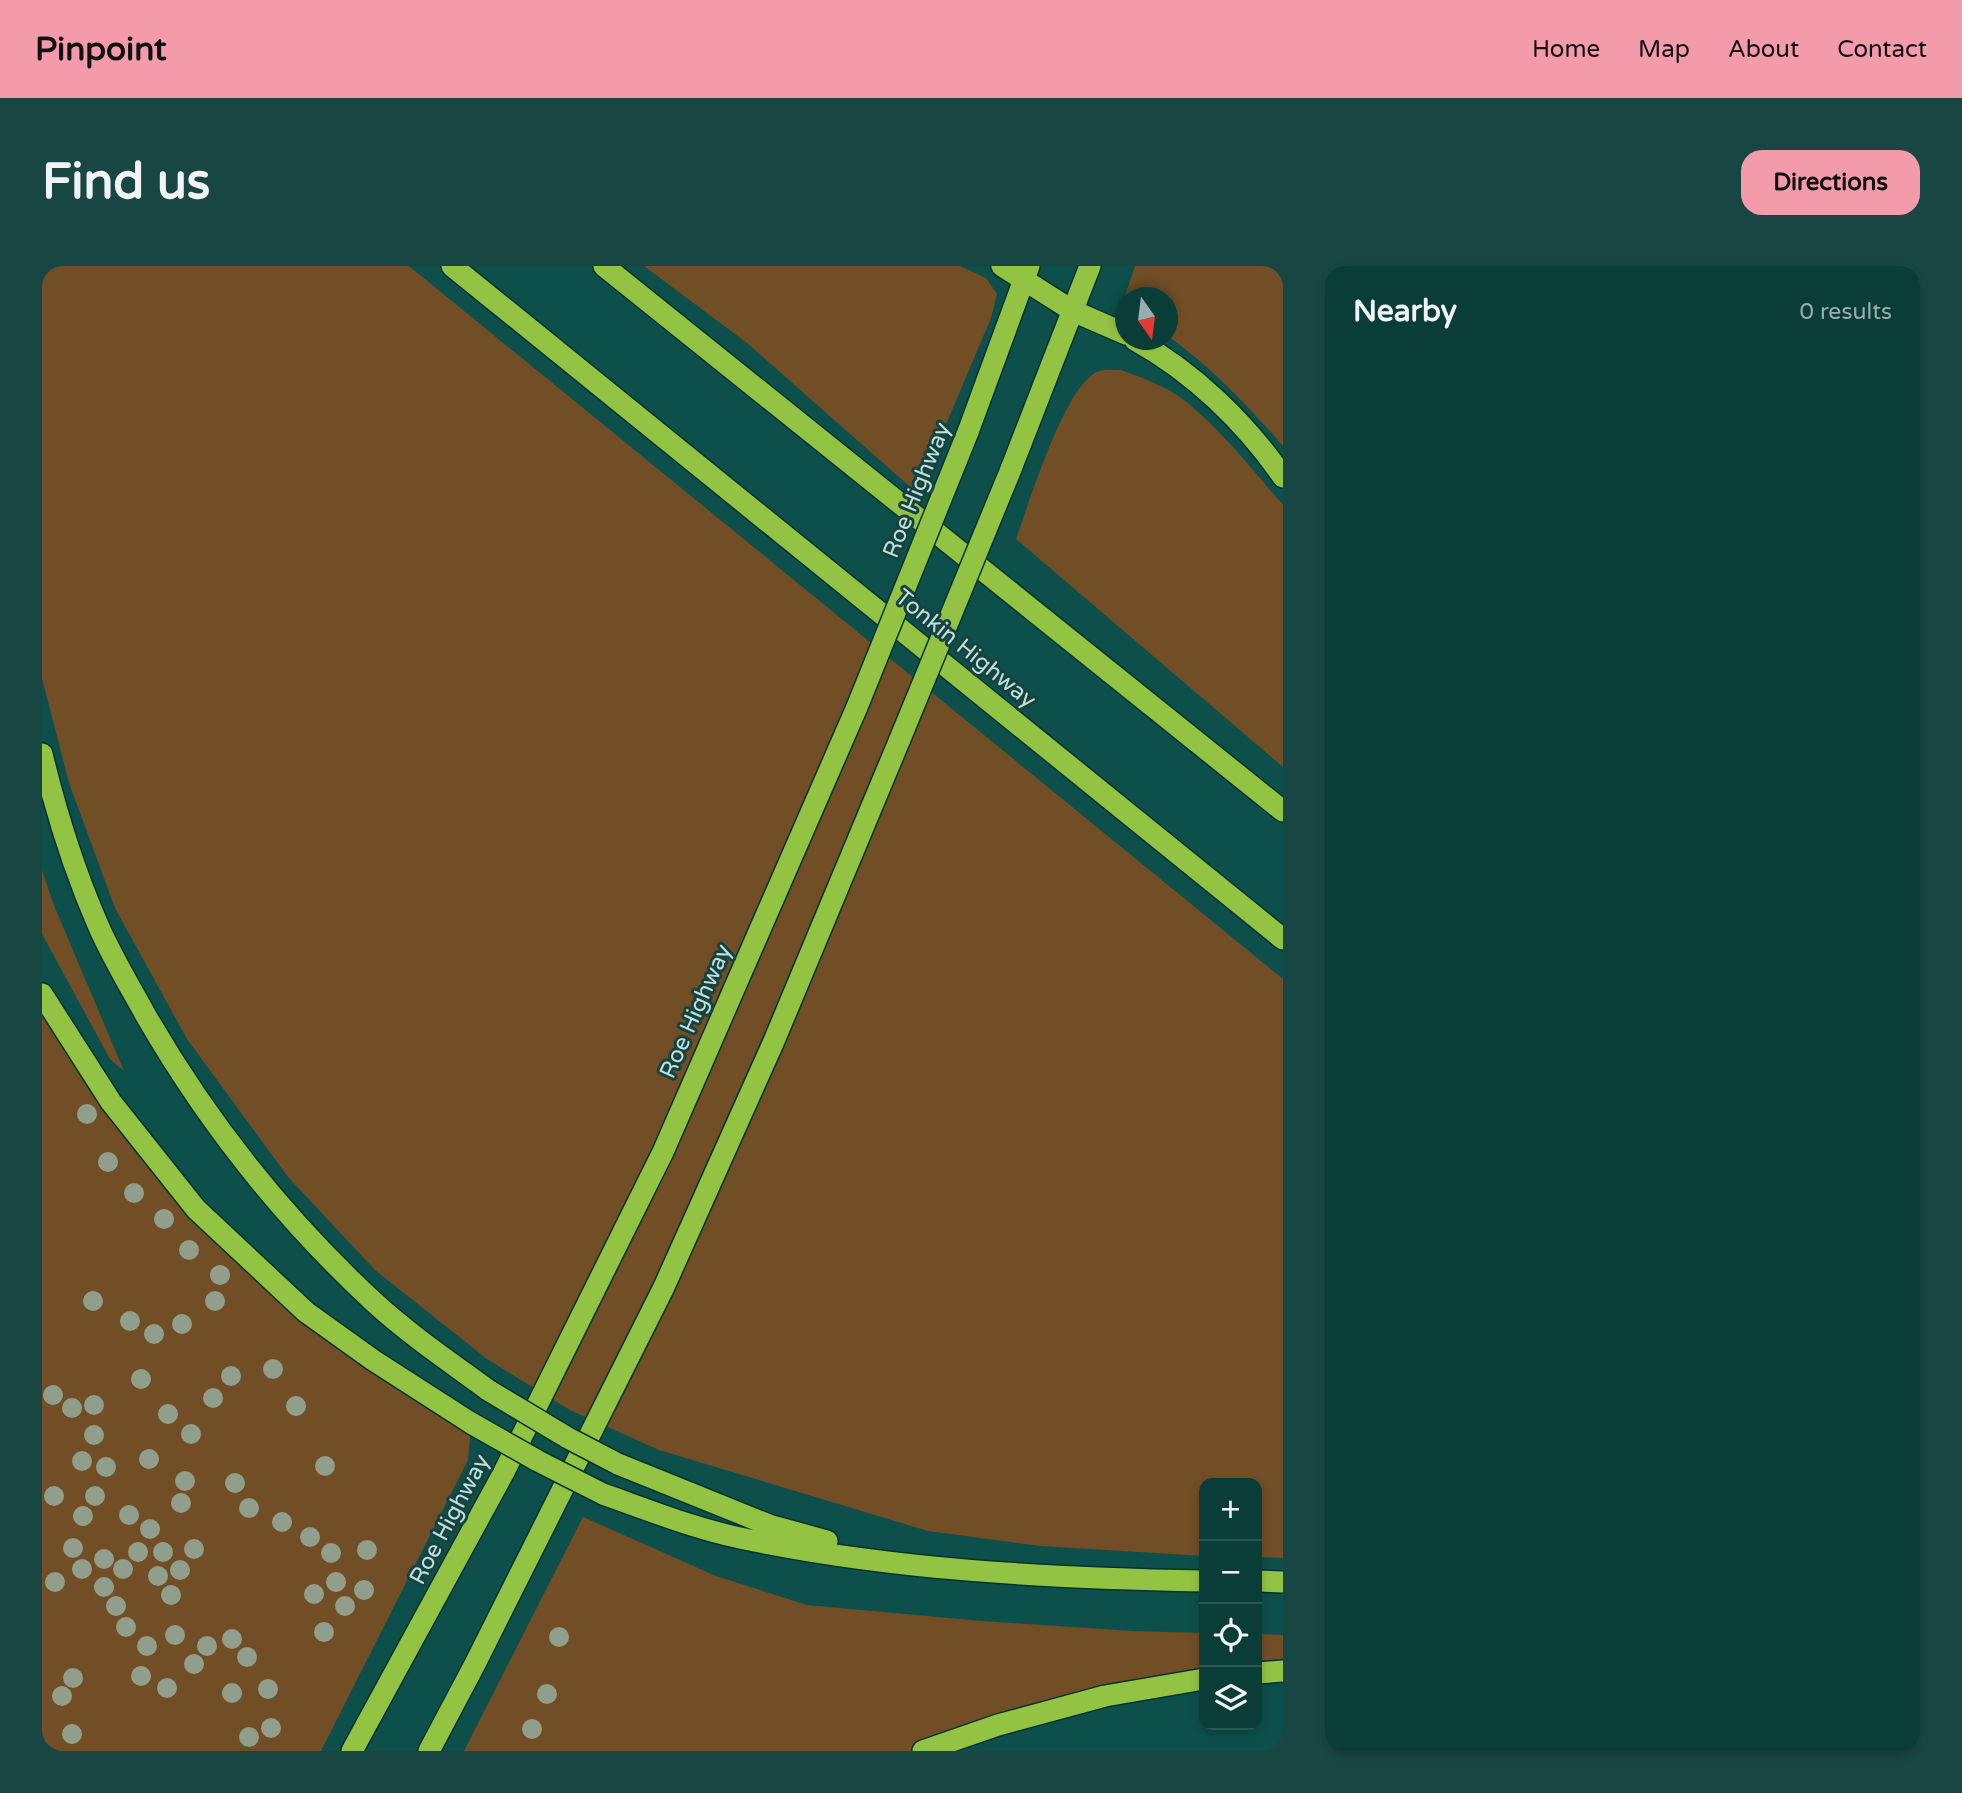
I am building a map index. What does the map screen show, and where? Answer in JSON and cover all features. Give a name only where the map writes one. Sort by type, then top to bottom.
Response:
[{"type":"highway","name":"Tonkin Highway","points":[[452,266],[1283,939]]},
{"type":"highway","points":[[604,266],[1283,811]]},
{"type":"highway","points":[[1002,266],[1026,274],[1073,311],[1115,330]]},
{"type":"highway","points":[[429,1751],[664,1287],[774,1041],[1011,469],[1090,266]]},
{"type":"highway","name":"Roe Highway","points":[[352,1751],[504,1472],[663,1152],[857,707],[968,432],[1026,274]]},
{"type":"highway","points":[[1154,350],[1216,399],[1273,462],[1283,477]]},
{"type":"highway","points":[[42,754],[73,861],[99,926],[171,1058],[212,1121],[272,1196],[326,1256],[377,1304],[488,1390],[557,1432],[618,1464],[769,1525],[927,1567]]},
{"type":"highway","points":[[42,994],[111,1101],[196,1209],[306,1312],[373,1360],[471,1423],[603,1494],[659,1515],[737,1537],[816,1552],[1000,1574],[1199,1581]]},
{"type":"highway","points":[[1262,1581],[1283,1582]]},
{"type":"highway","points":[[1262,1673],[1283,1671]]},
{"type":"highway","points":[[923,1751],[998,1725],[1105,1696],[1199,1680]]},
{"type":"shaded area","points":[[42,266],[409,266],[1283,979],[1283,1558],[1262,1557],[1262,1478],[1199,1478],[1199,1556],[1041,1546],[928,1531],[659,1450],[570,1410],[487,1359],[375,1270],[288,1177],[187,1039],[115,908],[69,783],[42,678]]},
{"type":"shaded area","points":[[644,266],[960,266],[986,278],[997,294],[991,318],[917,493],[747,343]]},
{"type":"shaded area","points":[[1135,266],[1283,266],[1283,446],[1229,388],[1178,344],[1178,287],[1128,287]]},
{"type":"shaded area","points":[[1121,370],[1146,379],[1185,401],[1223,437],[1283,505],[1283,767],[1016,539],[1050,446],[1074,397],[1086,380],[1099,371]]},
{"type":"shaded area","points":[[42,870],[53,903],[124,1071],[110,1059],[42,934]]},
{"type":"shaded area","points":[[42,998],[196,1209],[306,1312],[471,1423],[468,1460],[321,1751],[42,1751]]},
{"type":"shaded area","points":[[583,1517],[716,1576],[807,1605],[982,1621],[1199,1633],[1199,1678],[915,1751],[464,1751]]},
{"type":"shaded area","points":[[1262,1634],[1283,1635],[1283,1666],[1262,1669]]}]
